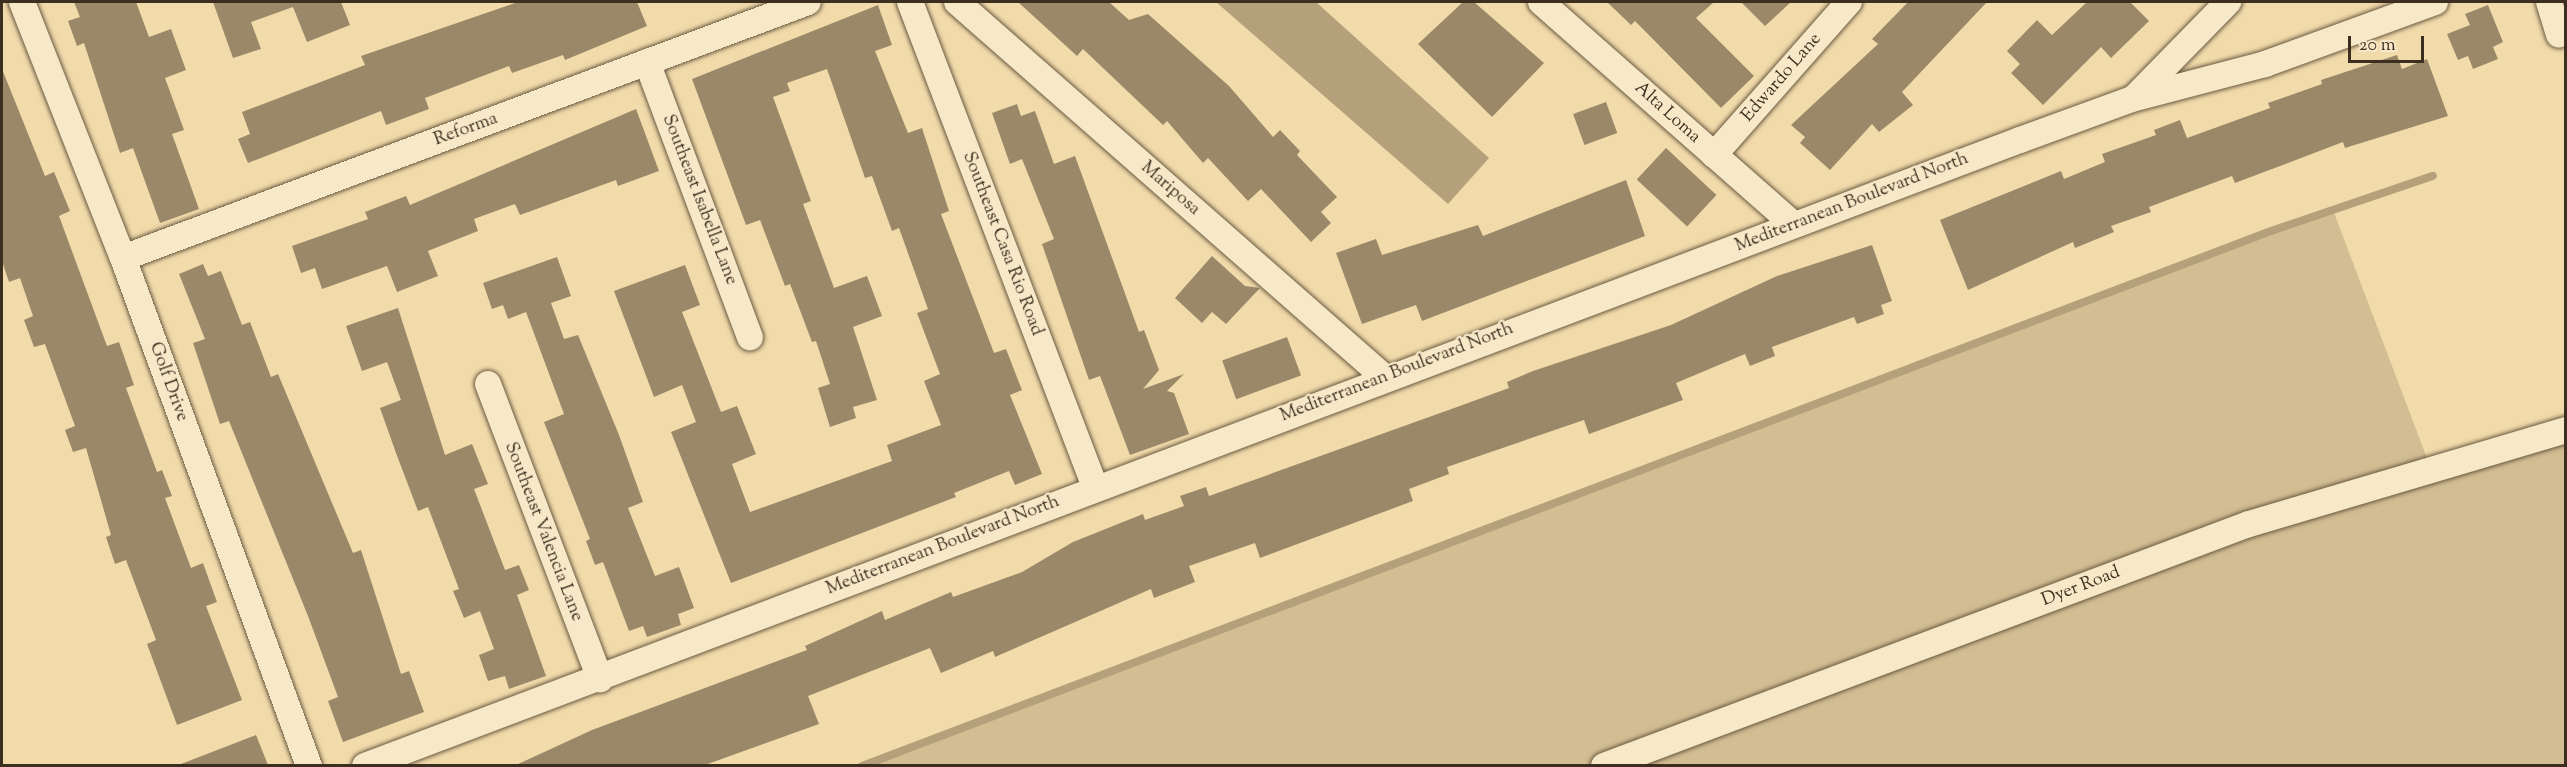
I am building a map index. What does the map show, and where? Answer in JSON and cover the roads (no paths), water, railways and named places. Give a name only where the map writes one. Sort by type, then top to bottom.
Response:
[{"type":"street","name":"Golf Drive","points":[[22,2],[123,258],[309,765]]},
{"type":"street","name":"Reforma","points":[[123,258],[808,2]]},
{"type":"street","name":"Southeast Casa Rio Road","points":[[910,2],[1095,487]]},
{"type":"street","name":"Mariposa","points":[[957,2],[1384,377]]},
{"type":"street","name":"Alta Loma","points":[[1541,2],[1794,225]]},
{"type":"street","name":"Edwardo Lane","points":[[1714,155],[1849,2]]},
{"type":"street","points":[[2132,99],[2178,58],[2228,2]]},
{"type":"street","name":"Mediterranean Boulevard North","points":[[365,765],[600,679],[1384,377],[2132,99],[2265,64],[2435,2]]},
{"type":"street","points":[[2549,2],[2559,34]]},
{"type":"street","name":"Southeast Isabella Lane","points":[[647,62],[750,337]]},
{"type":"street","name":"Southeast Valencia Lane","points":[[488,384],[600,679]]},
{"type":"street","name":"Dyer Road","points":[[1604,765],[2249,524],[2565,430]]},
{"type":"waterway","points":[[862,766],[2271,231],[2433,176]]}]
